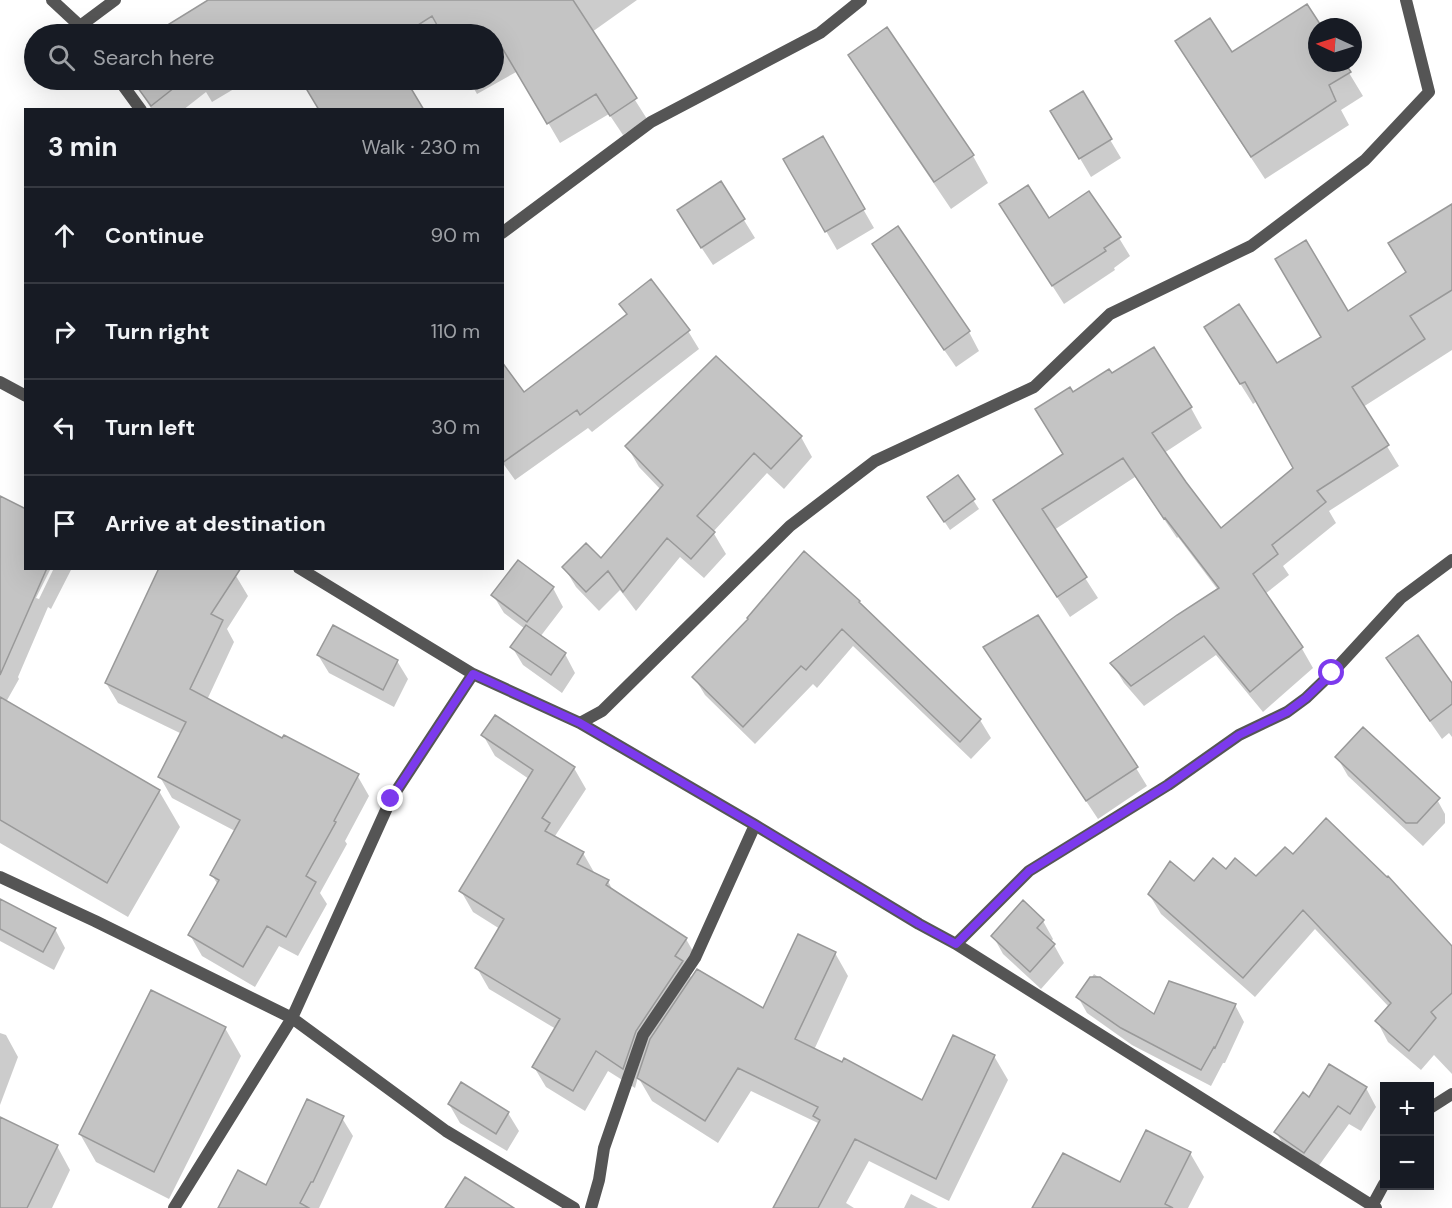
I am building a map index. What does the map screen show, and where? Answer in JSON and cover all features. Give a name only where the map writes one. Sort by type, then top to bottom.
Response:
[{"type":"street","points":[[52,0],[77,24]]},
{"type":"street","points":[[89,24],[115,0]]},
{"type":"street","points":[[504,232],[651,122],[820,33],[861,0]]},
{"type":"street","points":[[580,723],[602,711],[790,526],[875,460],[1034,387],[1110,315],[1251,246],[1365,160],[1429,92],[1406,0]]},
{"type":"street","points":[[126,90],[140,108]]},
{"type":"street","points":[[0,382],[24,395]]},
{"type":"street","points":[[956,944],[1029,871],[1168,785],[1239,735],[1287,712],[1306,698],[1401,598],[1452,560]]},
{"type":"street","points":[[302,570],[473,674],[580,723],[956,944],[1374,1207],[1381,1190]]},
{"type":"street","points":[[174,1208],[292,1018],[391,799],[473,674]]},
{"type":"street","points":[[591,1208],[599,1180],[604,1148],[643,1035],[695,958],[755,825]]},
{"type":"street","points":[[0,877],[292,1018],[446,1131],[574,1208]]},
{"type":"street","points":[[1434,1105],[1452,1094]]},
{"type":"building","points":[[208,0],[573,0],[637,98],[610,116],[596,94],[547,124],[504,51],[504,24],[436,24],[432,16],[420,24],[169,24]]},
{"type":"building","points":[[1307,4],[1316,18],[1308,18],[1308,72],[1351,72],[1329,85],[1336,101],[1251,157],[1175,41],[1210,18],[1232,52]]},
{"type":"building","points":[[887,27],[974,155],[934,182],[848,55]]},
{"type":"building","points":[[139,90],[171,90],[151,106]]},
{"type":"building","points":[[307,90],[412,90],[423,108],[318,108]]},
{"type":"building","points":[[1083,91],[1112,139],[1079,159],[1050,111]]},
{"type":"building","points":[[823,136],[865,209],[825,232],[783,159]]},
{"type":"building","points":[[721,181],[745,219],[701,248],[677,210]]},
{"type":"building","points":[[1028,185],[1049,218],[1089,191],[1121,237],[1104,248],[1106,251],[1052,286],[999,204]]},
{"type":"building","points":[[1452,204],[1452,290],[1410,316],[1425,339],[1352,387],[1389,445],[1317,491],[1326,502],[1272,545],[1278,554],[1253,574],[1303,647],[1250,692],[1204,636],[1131,686],[1110,663],[1219,588],[1164,519],[1123,458],[1042,509],[1087,577],[1057,597],[993,500],[1063,454],[1035,409],[1070,387],[1073,392],[1109,369],[1112,373],[1154,347],[1192,407],[1152,433],[1221,528],[1293,468],[1245,382],[1240,384],[1204,327],[1239,304],[1277,363],[1321,337],[1275,259],[1306,240],[1348,311],[1406,272],[1388,243]]},
{"type":"building","points":[[898,226],[970,331],[944,350],[872,244]]},
{"type":"building","points":[[651,279],[690,330],[580,415],[577,410],[504,462],[504,365],[524,392],[627,314],[619,304]]},
{"type":"building","points":[[716,356],[802,436],[771,469],[754,453],[697,516],[715,532],[691,559],[667,538],[623,592],[608,571],[586,592],[562,567],[586,543],[601,558],[663,485],[625,446]]},
{"type":"building","points":[[958,475],[975,499],[944,522],[927,497]]},
{"type":"building","points":[[0,496],[24,508],[24,570],[46,570],[0,675]]},
{"type":"building","points":[[804,551],[860,601],[981,719],[960,742],[842,629],[806,670],[801,666],[743,727],[692,677],[748,619]]},
{"type":"building","points":[[518,560],[554,587],[527,622],[491,595]]},
{"type":"building","points":[[158,570],[240,570],[211,614],[223,620],[190,689],[282,738],[284,735],[359,774],[306,876],[316,882],[286,937],[267,926],[243,967],[188,935],[219,880],[210,875],[240,820],[158,777],[186,722],[105,683]]},
{"type":"building","points":[[1038,615],[1138,767],[1086,801],[983,647]]},
{"type":"building","points":[[333,625],[398,660],[383,690],[317,655]]},
{"type":"building","points":[[526,625],[566,653],[551,675],[510,647]]},
{"type":"building","points":[[1418,635],[1452,683],[1452,704],[1430,721],[1386,658]]},
{"type":"building","points":[[0,697],[160,790],[107,883],[0,820]]},
{"type":"building","points":[[495,715],[575,767],[542,818],[550,823],[545,831],[584,852],[577,864],[609,880],[606,885],[687,938],[675,956],[683,961],[636,1031],[623,1069],[596,1051],[573,1091],[532,1067],[560,1019],[475,968],[504,919],[459,891],[533,770],[481,735]]},
{"type":"building","points":[[1363,727],[1440,798],[1417,823],[1406,823],[1335,757]]},
{"type":"building","points":[[1326,818],[1388,876],[1452,946],[1452,993],[1431,1012],[1436,1018],[1409,1051],[1375,1021],[1391,1003],[1303,910],[1243,978],[1148,894],[1170,861],[1194,881],[1213,858],[1226,869],[1235,858],[1256,876],[1285,847],[1293,854]]},
{"type":"building","points":[[0,899],[56,928],[43,952],[0,929]]},
{"type":"building","points":[[1023,900],[1044,920],[1037,928],[1055,944],[1030,972],[991,936]]},
{"type":"building","points":[[798,934],[836,952],[795,1039],[842,1062],[844,1058],[922,1100],[953,1035],[995,1055],[936,1179],[855,1139],[818,1208],[773,1208],[820,1120],[813,1116],[818,1107],[738,1068],[705,1121],[637,1078],[650,1039],[697,969],[763,1008]]},
{"type":"building","points":[[1090,977],[1100,977],[1154,1014],[1169,981],[1236,1004],[1215,1048],[1201,1070],[1121,1028],[1076,997]]},
{"type":"building","points":[[151,990],[226,1027],[154,1172],[79,1134]]},
{"type":"building","points":[[1329,1064],[1367,1087],[1350,1114],[1338,1106],[1304,1153],[1274,1132],[1303,1092],[1309,1097]]},
{"type":"building","points":[[461,1082],[509,1112],[496,1134],[448,1104]]},
{"type":"building","points":[[307,1099],[344,1116],[313,1182],[300,1203],[309,1208],[218,1208],[238,1170],[266,1185]]},
{"type":"building","points":[[0,1117],[58,1145],[27,1208],[0,1208]]},
{"type":"building","points":[[1146,1130],[1191,1152],[1165,1204],[1173,1208],[1032,1208],[1063,1153],[1120,1182]]},
{"type":"building","points":[[465,1177],[514,1208],[445,1208]]},
{"type":"route","points":[[391,799],[473,674],[580,723],[956,944],[1029,871],[1168,785],[1239,735],[1287,712],[1306,698],[1332,673]]}]
